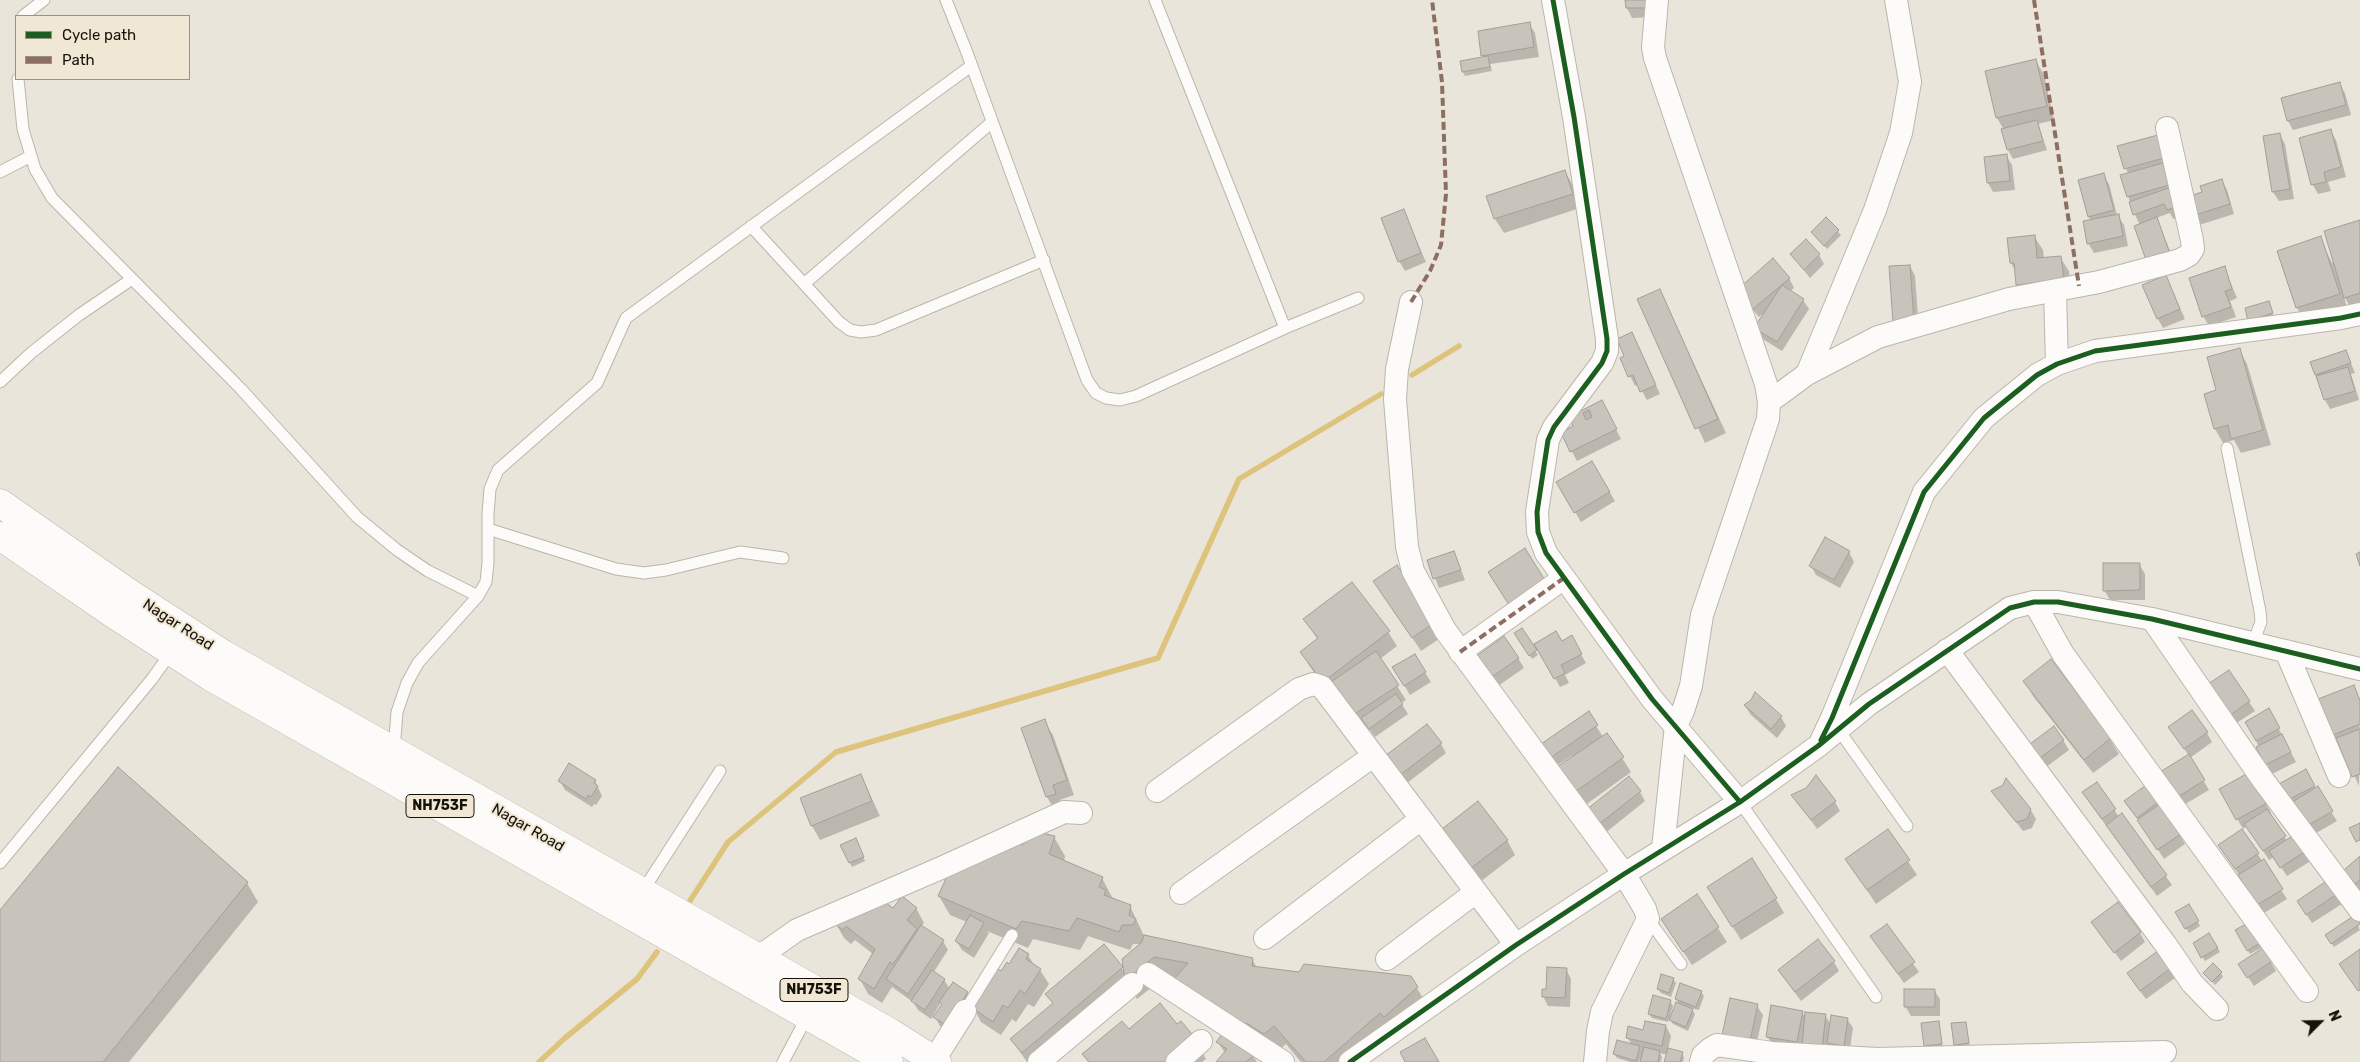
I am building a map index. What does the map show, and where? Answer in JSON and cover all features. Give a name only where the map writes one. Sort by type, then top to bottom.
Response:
[{"type":"highway","name":"Nagar Road","points":[[0,503],[126,592],[223,654],[936,1061]]},
{"type":"highway","name":"Nagar Road","points":[[0,536],[220,682],[889,1062]]},
{"type":"street","points":[[1553,0],[1574,117],[1608,339],[1607,351],[1602,363],[1554,427],[1548,440],[1537,512],[1538,532],[1546,553],[1652,699],[1740,802]]},
{"type":"street","points":[[1656,0],[1653,47],[1655,58],[1766,384],[1769,402],[1768,419],[1705,606],[1691,686],[1683,711],[1676,725],[1663,849]]},
{"type":"street","points":[[1807,374],[1874,210],[1900,133],[1910,82],[1896,0]]},
{"type":"street","points":[[1769,402],[1807,374],[1878,337],[2009,299],[2108,280],[2180,260],[2189,255],[2193,249],[2192,240],[2167,128]]},
{"type":"street","points":[[2055,290],[2057,364]]},
{"type":"street","points":[[1411,302],[1397,369],[1395,399],[1407,547],[1413,571],[1445,630],[1624,874],[1648,919],[1602,1012],[1595,1062]]},
{"type":"street","points":[[1818,746],[1832,718],[1924,492],[1984,418],[2037,375],[2057,364],[2095,351],[2331,320],[2360,314]]},
{"type":"street","points":[[1460,652],[1564,578]]},
{"type":"street","points":[[2034,602],[2063,654],[2308,991]]},
{"type":"street","points":[[1350,1062],[1516,945],[1663,849],[1740,802],[1818,746],[1869,704],[2010,608],[2034,602],[2058,602],[2152,619],[2360,669]]},
{"type":"street","points":[[2152,619],[2253,766],[2360,910]]},
{"type":"street","points":[[1947,650],[2156,931],[2192,983],[2217,1009]]},
{"type":"street","points":[[2286,651],[2339,776]]},
{"type":"street","points":[[1158,790],[1299,689],[1313,684],[1322,687],[1516,945]]},
{"type":"street","points":[[1181,893],[1373,756]]},
{"type":"street","points":[[755,956],[767,951],[797,930],[1064,812],[1081,813]]},
{"type":"street","points":[[1266,938],[1421,820]]},
{"type":"street","points":[[1386,959],[1476,892]]},
{"type":"street","points":[[1039,1062],[1140,979],[1284,1062]]},
{"type":"street","points":[[936,1061],[965,1011]]},
{"type":"street","points":[[1177,1062],[1201,1041]]},
{"type":"street","points":[[1701,1062],[1703,1055],[1718,1045],[1772,1053],[1878,1060],[2165,1052]]},
{"type":"lane","points":[[25,15],[44,0]]},
{"type":"lane","points":[[946,0],[1087,380],[1096,393],[1106,398],[1120,400],[1136,396],[1285,328],[1358,298]]},
{"type":"lane","points":[[1155,0],[1285,328]]},
{"type":"lane","points":[[394,751],[397,712],[407,683],[418,663],[478,596],[486,582],[490,489],[498,470],[597,383],[626,318],[971,66]]},
{"type":"lane","points":[[18,80],[23,128],[31,156],[35,169],[52,198],[241,390],[357,517],[397,550],[428,571],[478,596]]},
{"type":"lane","points":[[804,284],[992,122]]},
{"type":"lane","points":[[0,172],[31,156]]},
{"type":"lane","points":[[751,226],[839,322],[850,330],[861,332],[876,330],[1044,260]]},
{"type":"lane","points":[[0,382],[31,353],[79,315],[132,279]]},
{"type":"lane","points":[[2227,448],[2260,612],[2261,622],[2253,644]]},
{"type":"lane","points":[[488,529],[616,569],[644,573],[666,570],[740,552],[783,558]]},
{"type":"lane","points":[[0,863],[152,679],[172,651]]},
{"type":"lane","points":[[1838,729],[1907,826]]},
{"type":"lane","points":[[642,892],[720,770]]},
{"type":"lane","points":[[1740,802],[1876,997]]},
{"type":"lane","points":[[1648,919],[1681,964]]},
{"type":"lane","points":[[965,1011],[1012,935]]},
{"type":"lane","points":[[783,1062],[808,1015]]},
{"type":"building","points":[[1625,0],[1651,0],[1651,8],[1626,8]]},
{"type":"building","points":[[1530,22],[1534,47],[1481,56],[1478,31]]},
{"type":"building","points":[[1488,56],[1490,67],[1462,72],[1460,61]]},
{"type":"building","points":[[2036,59],[2047,106],[1996,118],[1985,71]]},
{"type":"building","points":[[2340,82],[2346,105],[2287,121],[2281,98]]},
{"type":"building","points":[[2037,120],[2043,141],[2007,150],[2001,129]]},
{"type":"building","points":[[2331,129],[2341,167],[2324,172],[2326,182],[2311,185],[2299,138]]},
{"type":"building","points":[[2280,133],[2290,189],[2272,192],[2263,136]]},
{"type":"building","points":[[2158,135],[2164,158],[2124,169],[2117,146]]},
{"type":"building","points":[[2007,154],[2010,181],[1987,183],[1984,157]]},
{"type":"building","points":[[2163,163],[2169,185],[2127,197],[2120,175]]},
{"type":"building","points":[[1565,170],[1573,194],[1494,219],[1486,196]]},
{"type":"building","points":[[2104,173],[2114,210],[2088,217],[2078,180]]},
{"type":"building","points":[[2222,179],[2230,204],[2192,216],[2187,197],[2202,192],[2200,186]]},
{"type":"building","points":[[2171,187],[2178,206],[2167,210],[2164,204],[2133,215],[2129,202]]},
{"type":"building","points":[[1404,209],[1421,253],[1398,262],[1381,218]]},
{"type":"building","points":[[2119,214],[2123,236],[2087,244],[2083,221]]},
{"type":"building","points":[[1826,217],[1839,230],[1824,246],[1811,232]]},
{"type":"building","points":[[2157,217],[2169,251],[2146,260],[2134,226]]},
{"type":"building","points":[[2360,220],[2360,293],[2344,298],[2324,231]]},
{"type":"building","points":[[2035,235],[2037,258],[2061,256],[2064,279],[2016,285],[2014,263],[2010,263],[2007,238]]},
{"type":"building","points":[[2321,236],[2340,294],[2296,308],[2277,251]]},
{"type":"building","points":[[1806,239],[1820,254],[1804,270],[1790,254]]},
{"type":"building","points":[[1773,258],[1790,278],[1753,309],[1737,290]]},
{"type":"building","points":[[1910,265],[1914,322],[1893,323],[1889,266]]},
{"type":"building","points":[[2225,266],[2232,289],[2225,291],[2231,307],[2202,317],[2189,278]]},
{"type":"building","points":[[2166,275],[2180,309],[2157,319],[2142,285]]},
{"type":"building","points":[[1782,285],[1804,299],[1777,342],[1754,328]]},
{"type":"building","points":[[1660,289],[1718,419],[1695,429],[1637,299]]},
{"type":"building","points":[[2269,301],[2273,313],[2248,321],[2245,308]]},
{"type":"building","points":[[1632,332],[1656,385],[1640,392],[1633,375],[1628,377],[1620,358],[1624,356],[1617,339]]},
{"type":"building","points":[[2240,348],[2263,430],[2231,439],[2228,425],[2214,429],[2204,394],[2216,390],[2207,357]]},
{"type":"building","points":[[2346,350],[2351,363],[2315,375],[2310,362]]},
{"type":"building","points":[[2348,367],[2355,391],[2324,400],[2316,376]]},
{"type":"building","points":[[1602,400],[1617,429],[1570,452],[1561,433],[1573,426],[1569,417]],"holes":[[[1589,410],[1592,417],[1586,420],[1583,413]]]},
{"type":"building","points":[[1592,461],[1610,492],[1574,513],[1556,482]]},
{"type":"building","points":[[1825,537],[1850,551],[1834,580],[1809,566]]},
{"type":"building","points":[[1525,548],[1546,582],[1509,605],[1488,572]]},
{"type":"building","points":[[1454,551],[1461,570],[1433,579],[1427,560]]},
{"type":"building","points":[[2360,552],[2360,566],[2356,554]]},
{"type":"building","points":[[2103,563],[2140,563],[2140,590],[2103,591]]},
{"type":"building","points":[[1397,565],[1435,622],[1412,638],[1373,581]]},
{"type":"building","points":[[1352,582],[1390,631],[1323,682],[1300,652],[1318,638],[1303,619]]},
{"type":"building","points":[[1522,628],[1537,650],[1529,656],[1514,633]]},
{"type":"building","points":[[1556,631],[1562,641],[1572,635],[1582,654],[1561,665],[1565,673],[1554,679],[1534,644]]},
{"type":"building","points":[[1504,636],[1519,658],[1489,679],[1474,658]]},
{"type":"building","points":[[1376,651],[1399,685],[1350,717],[1328,684]]},
{"type":"building","points":[[1415,654],[1426,672],[1404,686],[1392,667]]},
{"type":"building","points":[[2051,659],[2111,738],[2084,760],[2023,681]]},
{"type":"building","points":[[2229,670],[2250,701],[2226,718],[2205,686]]},
{"type":"building","points":[[2354,685],[2360,701],[2360,724],[2328,737],[2313,701]]},
{"type":"building","points":[[1755,692],[1782,716],[1771,729],[1744,705],[1751,700]]},
{"type":"building","points":[[1396,694],[1403,704],[1369,729],[1361,718]]},
{"type":"building","points":[[2269,708],[2280,728],[2256,741],[2245,722]]},
{"type":"building","points":[[2192,710],[2208,732],[2184,749],[2168,727]]},
{"type":"building","points":[[1589,711],[1598,725],[1550,758],[1541,744]]},
{"type":"building","points":[[1045,719],[1067,780],[1053,785],[1056,794],[1046,797],[1021,728]]},
{"type":"building","points":[[1427,724],[1442,743],[1396,778],[1381,759]]},
{"type":"building","points":[[2054,726],[2064,740],[2036,761],[2026,747]]},
{"type":"building","points":[[2360,729],[2360,774],[2352,777],[2336,738]]},
{"type":"building","points":[[1607,733],[1624,757],[1575,792],[1557,767]]},
{"type":"building","points":[[2282,734],[2291,752],[2265,765],[2256,747]]},
{"type":"building","points":[[2189,754],[2205,780],[2176,798],[2160,772]]},
{"type":"building","points":[[569,763],[596,780],[594,783],[598,786],[591,797],[588,795],[586,799],[558,781]]},
{"type":"building","points":[[118,767],[248,882],[103,1062],[0,1062],[0,910]]},
{"type":"building","points":[[2306,769],[2315,786],[2288,800],[2279,784]]},
{"type":"building","points":[[2250,772],[2267,803],[2236,820],[2219,789]]},
{"type":"building","points":[[861,774],[872,801],[811,826],[800,798]]},
{"type":"building","points":[[1816,775],[1836,801],[1811,820],[1791,795],[1806,788]]},
{"type":"building","points":[[1629,776],[1641,791],[1598,825],[1586,810]]},
{"type":"building","points":[[2006,778],[2031,809],[2027,819],[2016,822],[1991,791],[2003,785]]},
{"type":"building","points":[[2097,782],[2116,809],[2102,819],[2082,792]]},
{"type":"building","points":[[2149,783],[2161,800],[2137,818],[2124,801]]},
{"type":"building","points":[[2318,786],[2333,811],[2305,827],[2291,803]]},
{"type":"building","points":[[1478,801],[1508,840],[1471,868],[1442,829]]},
{"type":"building","points":[[2160,804],[2181,834],[2157,850],[2137,820]]},
{"type":"building","points":[[2267,809],[2286,836],[2263,851],[2244,824]]},
{"type":"building","points":[[2122,813],[2167,875],[2151,887],[2106,825]]},
{"type":"building","points":[[2360,823],[2360,840],[2356,842],[2349,828]]},
{"type":"building","points":[[1888,829],[1910,860],[1867,890],[1845,859]]},
{"type":"building","points":[[2242,829],[2259,853],[2235,869],[2218,845]]},
{"type":"building","points":[[1037,832],[1055,836],[1049,854],[1103,877],[1099,887],[1106,890],[1104,895],[1131,905],[1129,915],[1136,919],[1133,925],[1122,925],[1119,932],[1077,918],[1069,931],[1022,921],[1016,929],[938,896],[948,874],[1008,850],[1013,840],[1022,845]]},
{"type":"building","points":[[2297,833],[2307,850],[2280,868],[2269,851]]},
{"type":"building","points":[[856,838],[864,857],[849,863],[840,845]]},
{"type":"building","points":[[2360,856],[2360,880],[2355,884],[2344,870]]},
{"type":"building","points":[[1752,858],[1777,898],[1732,927],[1707,887]]},
{"type":"building","points":[[2264,859],[2283,889],[2257,905],[2238,875]]},
{"type":"building","points":[[2328,880],[2337,894],[2306,915],[2297,901]]},
{"type":"building","points":[[1697,894],[1719,927],[1683,952],[1661,919]]},
{"type":"building","points":[[902,896],[917,908],[907,920],[917,929],[893,964],[890,962],[874,989],[858,979],[875,949],[846,926],[843,930],[835,924],[882,900],[893,908]]},
{"type":"building","points":[[2118,902],[2141,932],[2114,953],[2091,922]]},
{"type":"building","points":[[2189,904],[2199,921],[2185,929],[2175,912]]},
{"type":"building","points":[[970,915],[984,923],[969,949],[955,941]]},
{"type":"building","points":[[2355,915],[2360,924],[2331,944],[2325,935]]},
{"type":"building","points":[[2248,923],[2260,943],[2247,951],[2235,930]]},
{"type":"building","points":[[1887,924],[1915,962],[1898,974],[1870,936]]},
{"type":"building","points":[[921,925],[944,940],[908,994],[886,979]]},
{"type":"building","points":[[2209,933],[2218,948],[2201,958],[2193,943]]},
{"type":"building","points":[[1144,935],[1253,958],[1252,966],[1299,972],[1304,964],[1411,976],[1418,987],[1384,1017],[1380,1013],[1324,1062],[1306,1062],[1274,1026],[1264,1034],[1246,1023],[1244,1026],[1173,980],[1188,963],[1154,957],[1125,981],[1122,959],[1142,942]]},
{"type":"building","points":[[1818,939],[1835,961],[1795,992],[1778,970]]},
{"type":"building","points":[[1104,944],[1123,967],[1022,1053],[1010,1039],[1053,1003],[1045,994]]},
{"type":"building","points":[[1019,948],[1029,954],[1026,959],[1041,969],[1025,994],[1020,990],[1008,1008],[1003,1005],[993,1022],[971,1007],[997,968],[1001,971],[1007,962],[1009,964]]},
{"type":"building","points":[[2263,948],[2272,961],[2247,978],[2238,964]]},
{"type":"building","points":[[2360,949],[2360,990],[2358,991],[2339,964]]},
{"type":"building","points":[[2158,951],[2171,968],[2140,991],[2127,973]]},
{"type":"building","points":[[2213,963],[2222,972],[2212,982],[2203,973]]},
{"type":"building","points":[[1547,967],[1567,968],[1565,998],[1542,997],[1542,989],[1546,989]]},
{"type":"building","points":[[932,970],[945,979],[925,1010],[911,1001]]},
{"type":"building","points":[[1661,974],[1674,978],[1669,993],[1657,989]]},
{"type":"building","points":[[953,982],[968,992],[946,1025],[933,1017],[942,1004],[939,1002]]},
{"type":"building","points":[[1680,983],[1702,991],[1696,1007],[1675,999]]},
{"type":"building","points":[[1904,989],[1935,989],[1935,1007],[1904,1007]]},
{"type":"building","points":[[1653,995],[1671,1000],[1666,1019],[1648,1014]]},
{"type":"building","points":[[1730,998],[1758,1004],[1750,1041],[1722,1035]]},
{"type":"building","points":[[1676,1002],[1693,1009],[1686,1027],[1669,1020]]},
{"type":"building","points":[[1160,1003],[1177,1024],[1181,1021],[1196,1039],[1168,1062],[1089,1062],[1082,1054],[1122,1021],[1129,1029]]},
{"type":"building","points":[[1771,1005],[1803,1011],[1797,1042],[1766,1037]]},
{"type":"building","points":[[1805,1012],[1826,1014],[1822,1049],[1802,1047]]},
{"type":"building","points":[[1831,1015],[1848,1018],[1844,1046],[1827,1043]]},
{"type":"building","points":[[1645,1021],[1666,1025],[1662,1046],[1626,1038],[1628,1026],[1643,1030]]},
{"type":"building","points":[[1939,1021],[1942,1044],[1924,1046],[1921,1023]]},
{"type":"building","points":[[1966,1022],[1969,1043],[1954,1045],[1951,1023]]},
{"type":"building","points":[[1224,1032],[1254,1055],[1246,1062],[1216,1062],[1227,1049],[1216,1042]]},
{"type":"building","points":[[1425,1038],[1439,1062],[1405,1062],[1400,1052]]},
{"type":"building","points":[[1617,1040],[1640,1046],[1636,1061],[1613,1054]]},
{"type":"building","points":[[1644,1047],[1660,1051],[1658,1062],[1640,1062]]},
{"type":"building","points":[[1668,1048],[1683,1052],[1680,1062],[1664,1062]]},
{"type":"waterway","points":[[1412,375],[1459,346]]},
{"type":"waterway","points":[[686,907],[728,842],[836,752],[1158,658],[1239,479],[1381,394]]},
{"type":"waterway","points":[[539,1062],[565,1038],[637,979],[657,952]]},
{"type":"marked path","points":[[1411,302],[1430,271],[1441,245],[1446,194],[1442,82],[1432,0]]},
{"type":"marked path","points":[[2034,0],[2079,286]]},
{"type":"marked path","points":[[1460,652],[1564,578]]},
{"type":"cycle path","points":[[1553,0],[1574,117],[1607,339],[1607,351],[1602,363],[1554,427],[1548,440],[1537,512],[1538,532],[1546,553],[1652,699],[1740,802]]},
{"type":"cycle path","points":[[1821,740],[1832,718],[1924,492],[1984,418],[2037,375],[2057,364],[2095,351],[2360,314]]},
{"type":"cycle path","points":[[1350,1062],[1516,945],[1624,874],[1740,802],[1818,746],[1869,704],[2010,608],[2034,602],[2058,602],[2152,619],[2360,669]]}]
